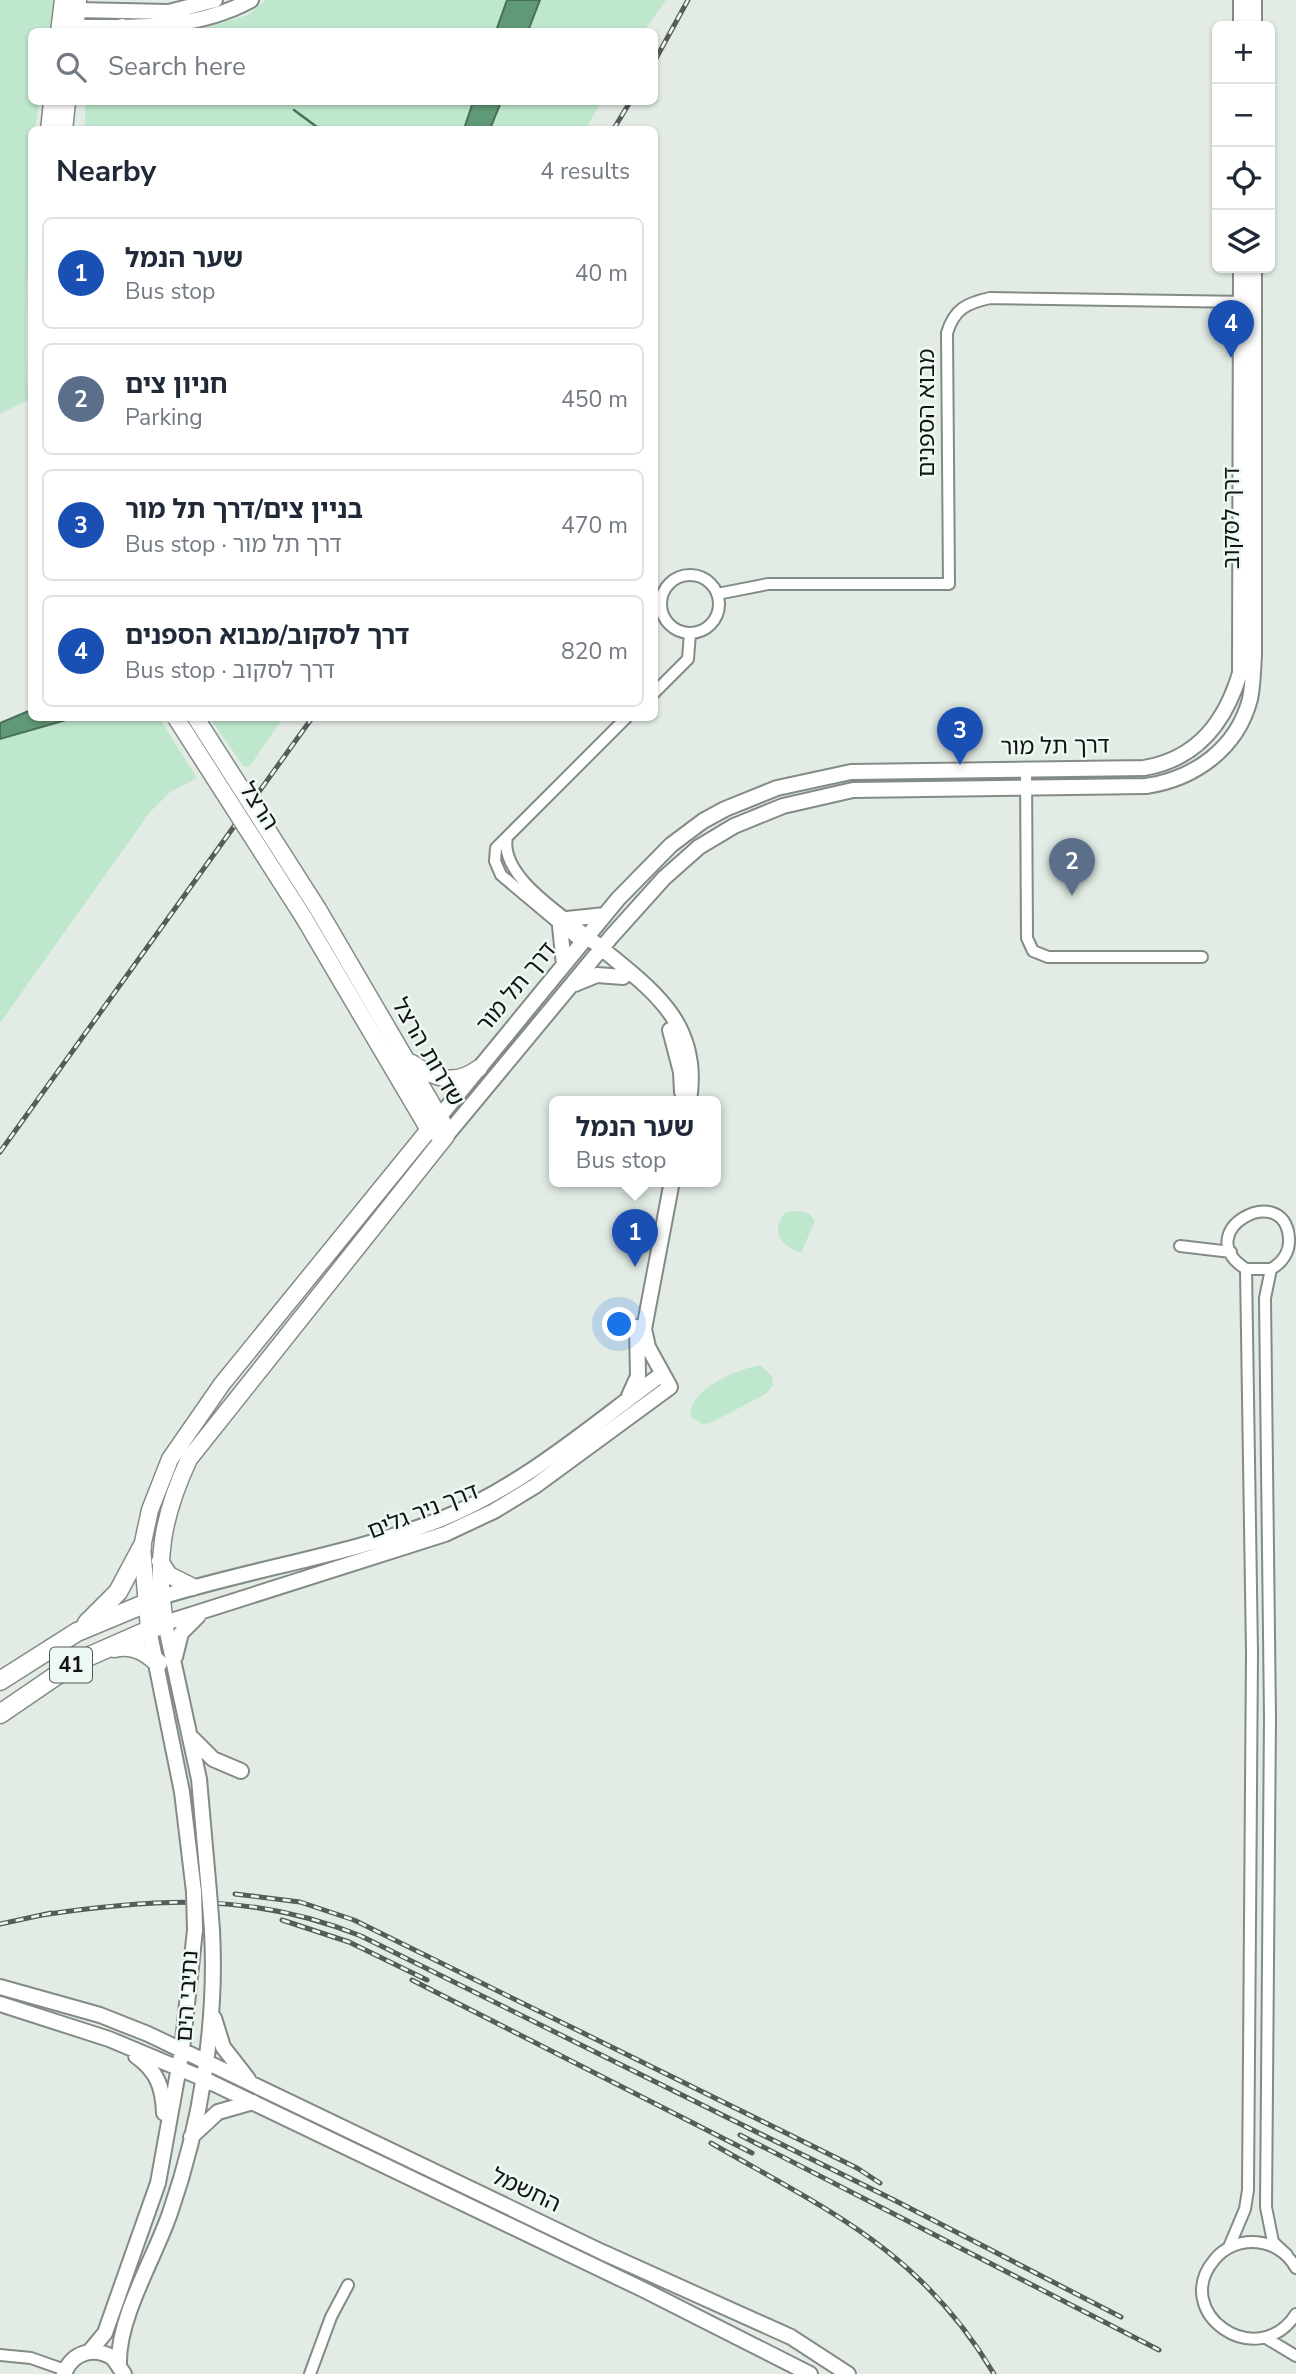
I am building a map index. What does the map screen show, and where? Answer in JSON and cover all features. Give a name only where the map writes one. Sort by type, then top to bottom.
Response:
[{"type":"highway","points":[[77,1632],[118,1592],[142,1547]]},
{"type":"highway","name":"דרך ניר גלים","points":[[0,1681],[77,1632],[153,1600]]},
{"type":"highway","name":"41","points":[[0,1714],[44,1681],[157,1626]]},
{"type":"highway","points":[[100,1652],[125,1646],[140,1649],[166,1666]]},
{"type":"main road","points":[[63,0],[67,27]]},
{"type":"main road","points":[[67,27],[78,5]]},
{"type":"main road","points":[[49,126],[52,105]]},
{"type":"main road","points":[[64,126],[67,105]]},
{"type":"main road","name":"הרצל","points":[[178,721],[311,913]]},
{"type":"main road","name":"הרצל","points":[[197,721],[311,913]]},
{"type":"main road","name":"שדרות הרצל","points":[[311,913],[408,1061],[440,1116],[446,1136]]},
{"type":"main road","name":"שדרות הרצל","points":[[311,913],[429,1130],[446,1136]]},
{"type":"main road","points":[[408,1061],[433,1076],[452,1081],[479,1068]]},
{"type":"main road","name":"דרך תל מור","points":[[157,1626],[142,1547],[159,1483],[184,1435],[440,1116]]},
{"type":"main road","name":"דרך תל מור","points":[[153,1600],[167,1513],[189,1459],[203,1438],[446,1136]]},
{"type":"main road","points":[[160,1560],[169,1575],[193,1587]]},
{"type":"street","points":[[78,5],[169,12],[215,0]]},
{"type":"street","points":[[128,28],[198,21],[251,0]]},
{"type":"street","points":[[1241,0],[1241,21]]},
{"type":"street","points":[[1254,0],[1254,21]]},
{"type":"street","points":[[67,27],[92,28]]},
{"type":"street","name":"דרך לסקוב","points":[[1213,758],[1234,732],[1251,695],[1254,655],[1247,302],[1242,273]]},
{"type":"street","name":"דרך לסקוב","points":[[1201,744],[1225,710],[1240,673],[1247,302],[1253,273]]},
{"type":"street","name":"מבוא הספנים","points":[[717,594],[768,584],[949,584],[947,333],[955,314],[962,307],[990,298],[1247,302]]},
{"type":"street","points":[[691,575],[707,580],[717,594],[719,603],[714,620],[699,631],[681,631],[666,620],[661,603],[666,588],[676,578],[691,575]]},
{"type":"street","points":[[658,689],[688,659],[690,633]]},
{"type":"street","points":[[623,721],[507,835],[506,855],[511,868],[564,922],[626,974],[663,1000],[680,1030],[691,1071],[689,1096]]},
{"type":"street","name":"דרך תל מור","points":[[440,1116],[605,915],[657,859],[703,821],[777,788],[811,778],[851,772],[1144,768],[1167,763],[1201,744]]},
{"type":"street","name":"דרך תל מור","points":[[446,1136],[625,921],[664,878],[713,837],[783,806],[853,790],[1146,786],[1185,776],[1213,758]]},
{"type":"street","points":[[1026,769],[1027,938],[1032,951],[1048,957],[1202,957]]},
{"type":"street","points":[[564,922],[605,915]]},
{"type":"street","points":[[625,921],[620,943],[626,974],[666,1022],[681,1072],[680,1096]]},
{"type":"street","points":[[564,922],[564,965]]},
{"type":"street","points":[[568,989],[597,975],[626,974]]},
{"type":"street","points":[[627,1399],[638,1376],[639,1309],[663,1187]]},
{"type":"street","points":[[661,1384],[644,1329],[671,1187]]},
{"type":"street","points":[[1296,2268],[1273,2242],[1266,2207],[1270,1717],[1265,1298],[1271,1269],[1291,1252],[1292,1234],[1277,1217],[1268,1212],[1252,1212],[1237,1220],[1229,1237],[1231,1252],[1246,1269],[1252,1653],[1248,2190],[1245,2209],[1229,2247],[1212,2262],[1203,2283],[1205,2306],[1218,2326],[1228,2334],[1241,2339],[1266,2339],[1296,2356]]},
{"type":"street","points":[[1180,1246],[1231,1252]]},
{"type":"street","points":[[1246,1269],[1271,1269]]},
{"type":"street","points":[[638,1350],[661,1384]]},
{"type":"street","name":"דרך ניר גלים","points":[[153,1600],[438,1521],[523,1476],[627,1399],[661,1384]]},
{"type":"street","name":"דרך ניר גלים","points":[[157,1626],[445,1534],[469,1523],[535,1486],[661,1384]]},
{"type":"street","points":[[166,1666],[181,1633],[205,1610]]},
{"type":"street","name":"נתיבי הים","points":[[64,2372],[75,2357],[90,2351],[105,2333],[122,2288],[151,2207],[182,2050],[195,1930],[194,1892],[166,1666],[157,1626]]},
{"type":"street","name":"נתיבי הים","points":[[122,2369],[122,2336],[170,2212],[190,2138],[212,2010],[212,1930],[204,1813],[190,1736],[166,1666]]},
{"type":"street","points":[[190,1736],[212,1759],[241,1771]]},
{"type":"street","name":"החשמל","points":[[0,1987],[100,2015],[182,2050],[590,2246],[791,2337],[848,2374]]},
{"type":"street","points":[[0,2004],[118,2043],[148,2064],[161,2085],[164,2147]]},
{"type":"street","points":[[212,2010],[223,2047],[251,2083]]},
{"type":"street","name":"החשמל","points":[[118,2043],[253,2102],[764,2348],[810,2374]]},
{"type":"street","points":[[190,2138],[218,2112],[253,2102]]},
{"type":"street","points":[[1229,2247],[1259,2242],[1287,2255]]},
{"type":"street","points":[[310,2374],[331,2317],[348,2285]]},
{"type":"street","points":[[1266,2339],[1287,2326],[1296,2314]]},
{"type":"street","points":[[90,2351],[106,2353],[122,2369]]},
{"type":"street","points":[[0,2355],[31,2358],[64,2372]]},
{"type":"shaded area","points":[[0,0],[54,0],[49,28],[28,28],[28,105],[39,105],[35,126],[28,126],[28,400],[0,414]]},
{"type":"shaded area","points":[[266,0],[666,0],[646,28],[204,28],[248,15]]},
{"type":"shaded area","points":[[507,0],[540,0],[529,28],[497,28]]},
{"type":"shaded area","points":[[85,105],[599,105],[587,126],[85,126]]},
{"type":"shaded area","points":[[472,105],[500,105],[491,126],[465,126]]},
{"type":"shaded area","points":[[28,711],[28,721],[63,721],[0,739],[0,723]]},
{"type":"shaded area","points":[[63,721],[161,721],[197,778],[170,792],[150,812],[0,1023],[0,740]]},
{"type":"shaded area","points":[[212,721],[281,721],[250,766],[244,767]]},
{"type":"shaded area","points":[[786,1212],[810,1214],[815,1221],[801,1253],[782,1242],[778,1231],[778,1225]]},
{"type":"shaded area","points":[[760,1365],[772,1376],[773,1385],[766,1394],[710,1423],[702,1424],[691,1417],[697,1398],[715,1382]]},
{"type":"waterway","points":[[294,110],[316,126]]},
{"type":"railway","points":[[658,55],[688,0]]},
{"type":"railway","points":[[615,126],[628,105]]},
{"type":"railway","points":[[0,1152],[310,721]]},
{"type":"railway","points":[[235,1894],[300,1902],[354,1920],[857,2168],[880,2183]]},
{"type":"railway","points":[[42,1915],[125,1905],[204,1903],[281,1912],[361,1936],[894,2200],[1121,2317]]},
{"type":"railway","points":[[0,1924],[51,1913]]},
{"type":"railway","points":[[282,1920],[349,1942],[427,1980]]},
{"type":"railway","points":[[412,1980],[752,2153]]},
{"type":"railway","points":[[740,2135],[1159,2350]]},
{"type":"railway","points":[[711,2143],[833,2214],[903,2265],[936,2296],[966,2332],[994,2374]]},
{"type":"place","name":"דרך לסקוב/מבוא הספנים","points":[[1231,358]]},
{"type":"place","name":"בניין צים/דרך תל מור","points":[[960,765]]},
{"type":"place","name":"חניון צים","points":[[1072,896]]},
{"type":"place","name":"שער הנמל","points":[[635,1267]]}]
